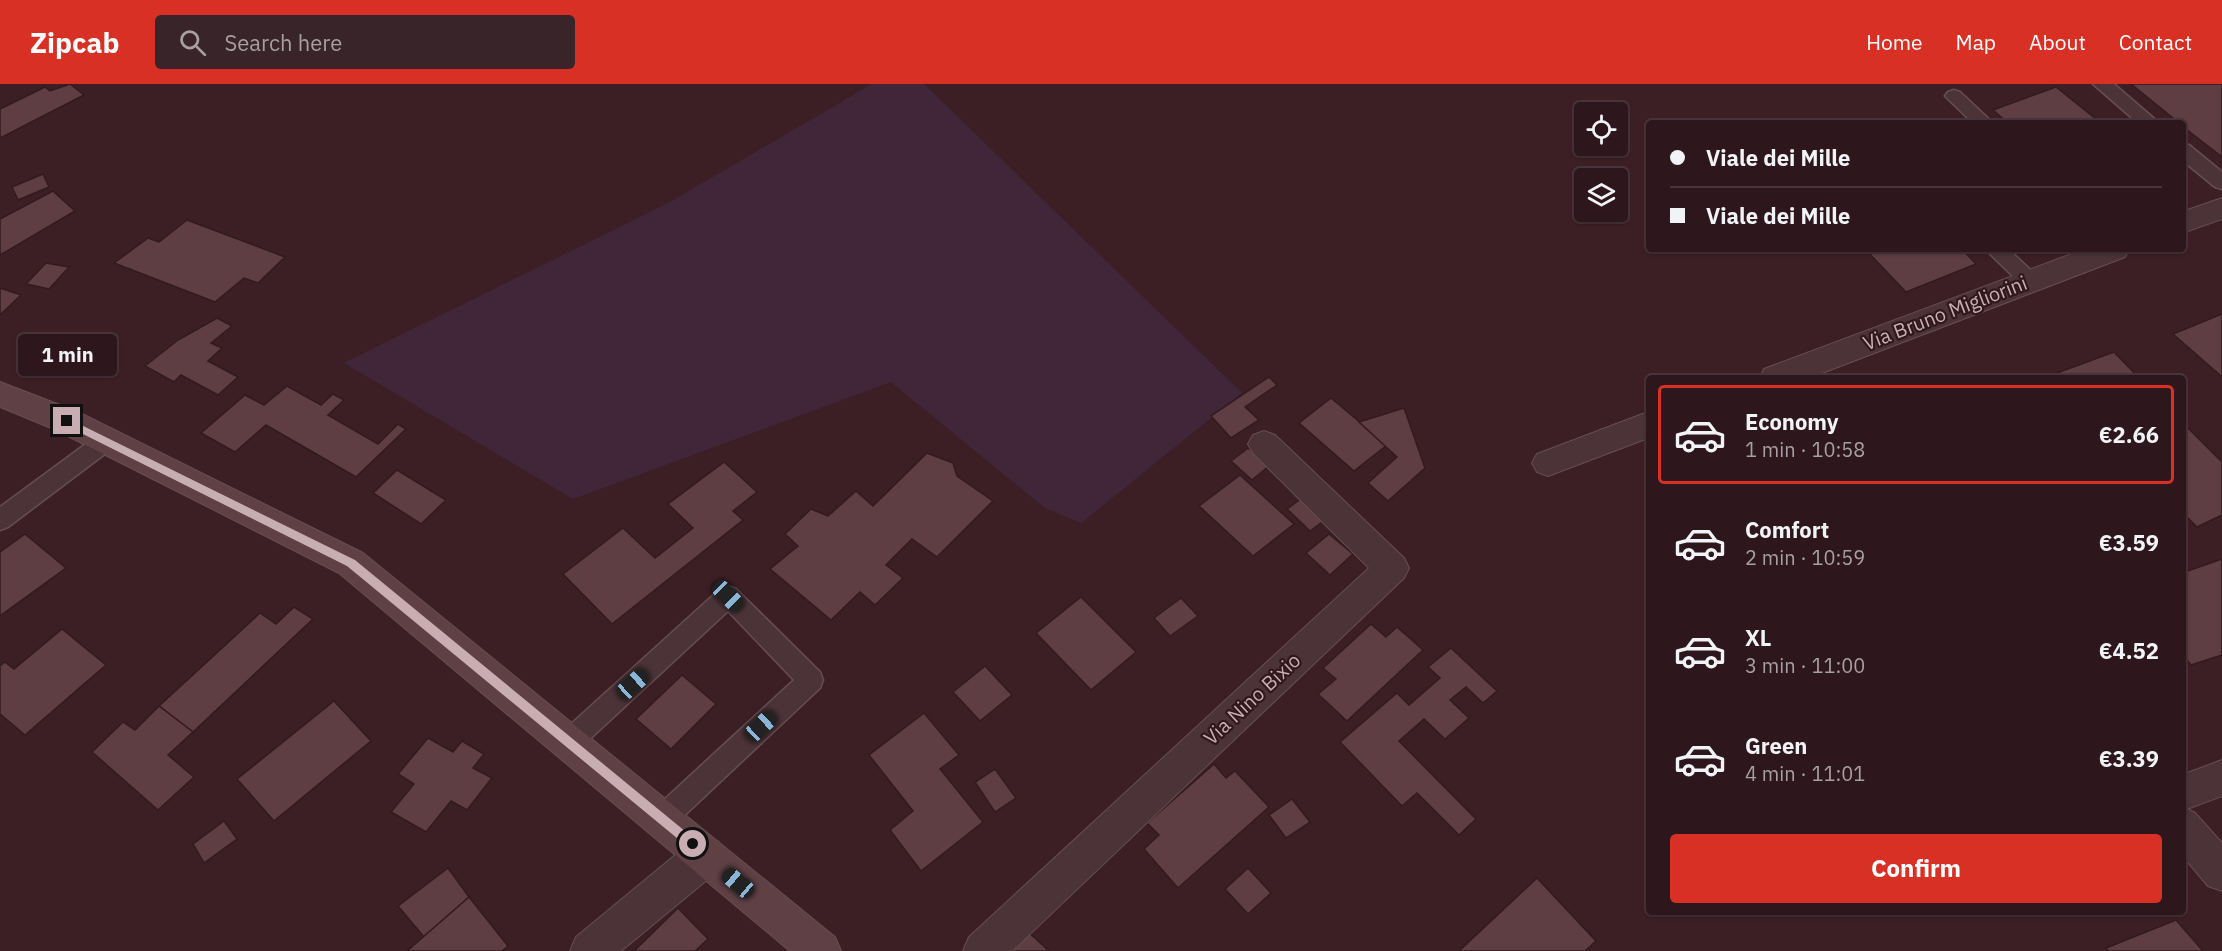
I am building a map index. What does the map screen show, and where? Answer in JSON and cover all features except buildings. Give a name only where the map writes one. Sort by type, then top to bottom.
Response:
[{"type":"main road","points":[[0,394],[106,441],[351,563],[821,951]]},
{"type":"street","points":[[2186,222],[2222,208]]},
{"type":"street","name":"Via Bruno Migliorini","points":[[1792,375],[2107,252]]},
{"type":"street","points":[[1548,463],[1646,426]]},
{"type":"street","name":"Via Nino Bixio","points":[[983,951],[1392,568],[1264,444]]},
{"type":"street","points":[[2186,792],[2222,778]]},
{"type":"street","points":[[2186,831],[2222,872]]},
{"type":"street","points":[[590,951],[705,856]]},
{"type":"lane","points":[[2102,84],[2146,120]]},
{"type":"lane","points":[[1954,96],[1981,120]]},
{"type":"lane","points":[[2186,153],[2222,182]]},
{"type":"lane","points":[[1998,252],[2030,281]]},
{"type":"lane","points":[[0,520],[106,441]]},
{"type":"lane","points":[[569,742],[728,596],[811,680],[662,819]]},
{"type":"shaded area","points":[[872,84],[924,84],[1242,393],[1081,523],[1045,508],[891,382],[573,499],[344,363],[670,202]]},
{"type":"route","points":[[67,421],[351,563],[693,844]]}]
